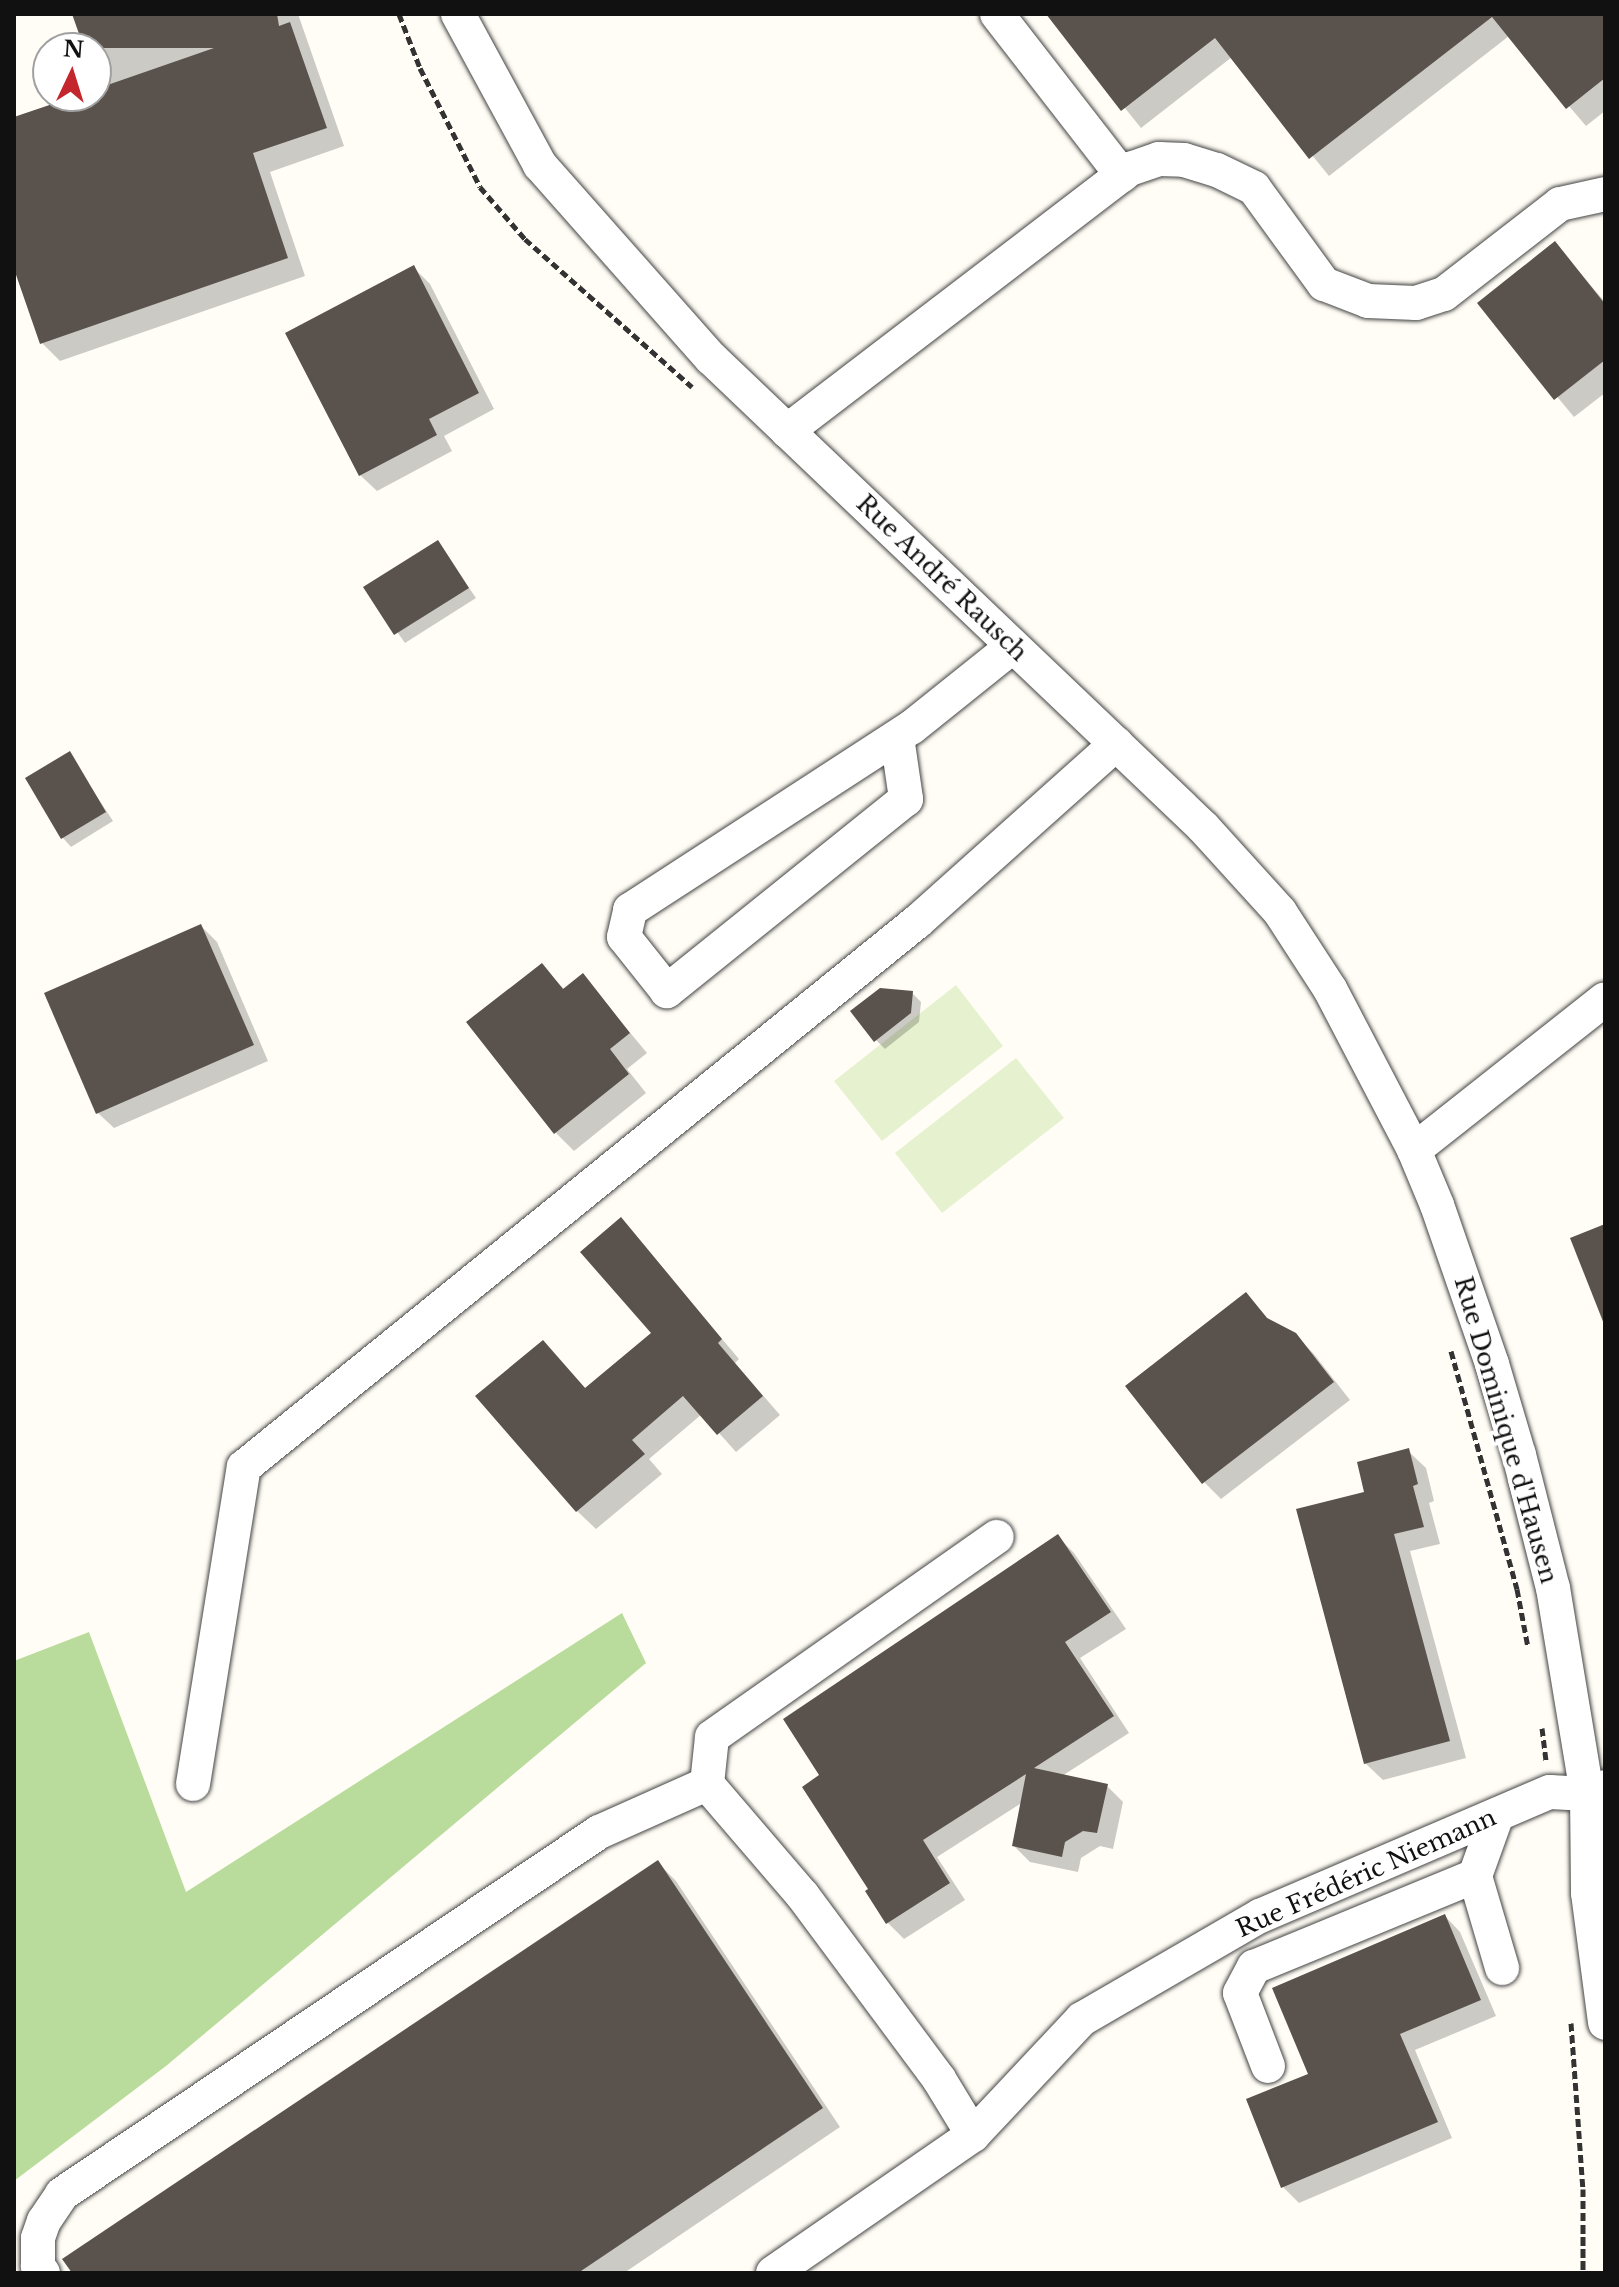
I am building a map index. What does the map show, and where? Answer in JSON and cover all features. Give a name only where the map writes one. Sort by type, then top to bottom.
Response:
[{"type":"street","name":"Rue André Rausch","points":[[458,14],[540,165],[711,358],[1203,827],[1280,912],[1330,989],[1414,1150]]},
{"type":"street","points":[[997,14],[1122,175]]},
{"type":"street","points":[[787,431],[1122,175],[1159,159],[1184,160],[1217,170],[1254,188],[1324,284],[1368,301],[1416,303],[1444,294],[1560,204],[1605,194]]},
{"type":"street","points":[[897,737],[906,799],[667,991],[624,937],[630,910],[897,737],[1013,646]]},
{"type":"street","points":[[193,1784],[244,1467],[918,921],[1116,744]]},
{"type":"street","points":[[1414,1150],[1605,999]]},
{"type":"street","name":"Rue Dominique d'Hausen","points":[[1414,1150],[1461,1270],[1519,1455],[1553,1588],[1605,1861]]},
{"type":"street","points":[[973,2135],[939,2079],[803,1896],[707,1784],[712,1737],[997,1537]]},
{"type":"street","points":[[43,2273],[38,2266],[38,2238],[44,2221],[62,2194],[599,1832],[707,1784]]},
{"type":"street","name":"Rue Frédéric Niemann","points":[[773,2273],[973,2135],[1082,2019],[1260,1916],[1550,1792],[1594,1798]]},
{"type":"street","name":"Rue Dominique d'Hausen","points":[[1594,1798],[1588,1893],[1605,2023]]},
{"type":"street","points":[[1497,1815],[1475,1876],[1502,1968]]},
{"type":"street","points":[[1268,2066],[1240,1993],[1254,1967],[1475,1876]]},
{"type":"path","points":[[399,14],[420,68],[480,187],[525,239],[694,389]]},
{"type":"path","points":[[1450,1346],[1517,1589],[1528,1649]]},
{"type":"path","points":[[1541,1722],[1550,1792]]},
{"type":"path","points":[[1570,2017],[1583,2189],[1583,2273]]},
{"type":"green space","points":[[956,985],[1003,1046],[882,1141],[834,1081]]},
{"type":"green space","points":[[1016,1058],[1064,1118],[942,1213],[895,1153]]},
{"type":"green space","points":[[622,1613],[646,1663],[166,2066],[14,2181],[14,1661],[89,1632],[186,1892]]},
{"type":"building","points":[[72,14],[277,14],[279,26],[290,22],[327,128],[253,153],[288,258],[40,344],[14,269],[14,117],[32,111],[112,112],[112,83],[214,48],[112,48],[112,32],[78,32]]},
{"type":"building","points":[[1046,14],[1605,14],[1605,78],[1566,109],[1492,17],[1309,159],[1215,38],[1121,111]]},
{"type":"building","points":[[1555,241],[1605,304],[1605,360],[1554,400],[1477,303]]},
{"type":"building","points":[[414,265],[479,393],[429,419],[437,435],[359,476],[285,333]]},
{"type":"building","points":[[438,540],[469,588],[394,635],[363,587]]},
{"type":"building","points":[[70,751],[106,812],[61,839],[25,778]]},
{"type":"building","points":[[201,924],[254,1045],[96,1114],[44,993]]},
{"type":"building","points":[[542,963],[563,989],[583,973],[630,1033],[610,1049],[629,1074],[554,1134],[466,1022]]},
{"type":"building","points":[[880,988],[913,991],[911,1013],[874,1042],[850,1011]]},
{"type":"building","points":[[621,1217],[722,1339],[718,1343],[763,1396],[717,1435],[683,1396],[632,1440],[645,1454],[576,1512],[475,1396],[543,1340],[585,1388],[651,1333],[580,1252]]},
{"type":"building","points":[[1605,1224],[1605,1323],[1604,1324],[1570,1238]]},
{"type":"building","points":[[1246,1292],[1267,1318],[1296,1333],[1334,1382],[1202,1484],[1125,1386]]},
{"type":"building","points":[[1409,1448],[1418,1484],[1413,1486],[1424,1527],[1394,1534],[1450,1741],[1364,1764],[1296,1509],[1364,1492],[1357,1462]]},
{"type":"building","points":[[1058,1534],[1111,1612],[1065,1642],[1114,1716],[1034,1768],[1108,1784],[1097,1833],[1083,1831],[1065,1842],[1062,1857],[1012,1846],[1026,1774],[923,1840],[950,1883],[886,1924],[865,1891],[868,1889],[802,1787],[819,1775],[783,1719]]},
{"type":"building","points":[[658,1860],[823,2108],[578,2273],[72,2273],[62,2259]]},
{"type":"building","points":[[1445,1914],[1481,2000],[1400,2034],[1438,2122],[1281,2188],[1246,2099],[1308,2074],[1272,1988]]}]
